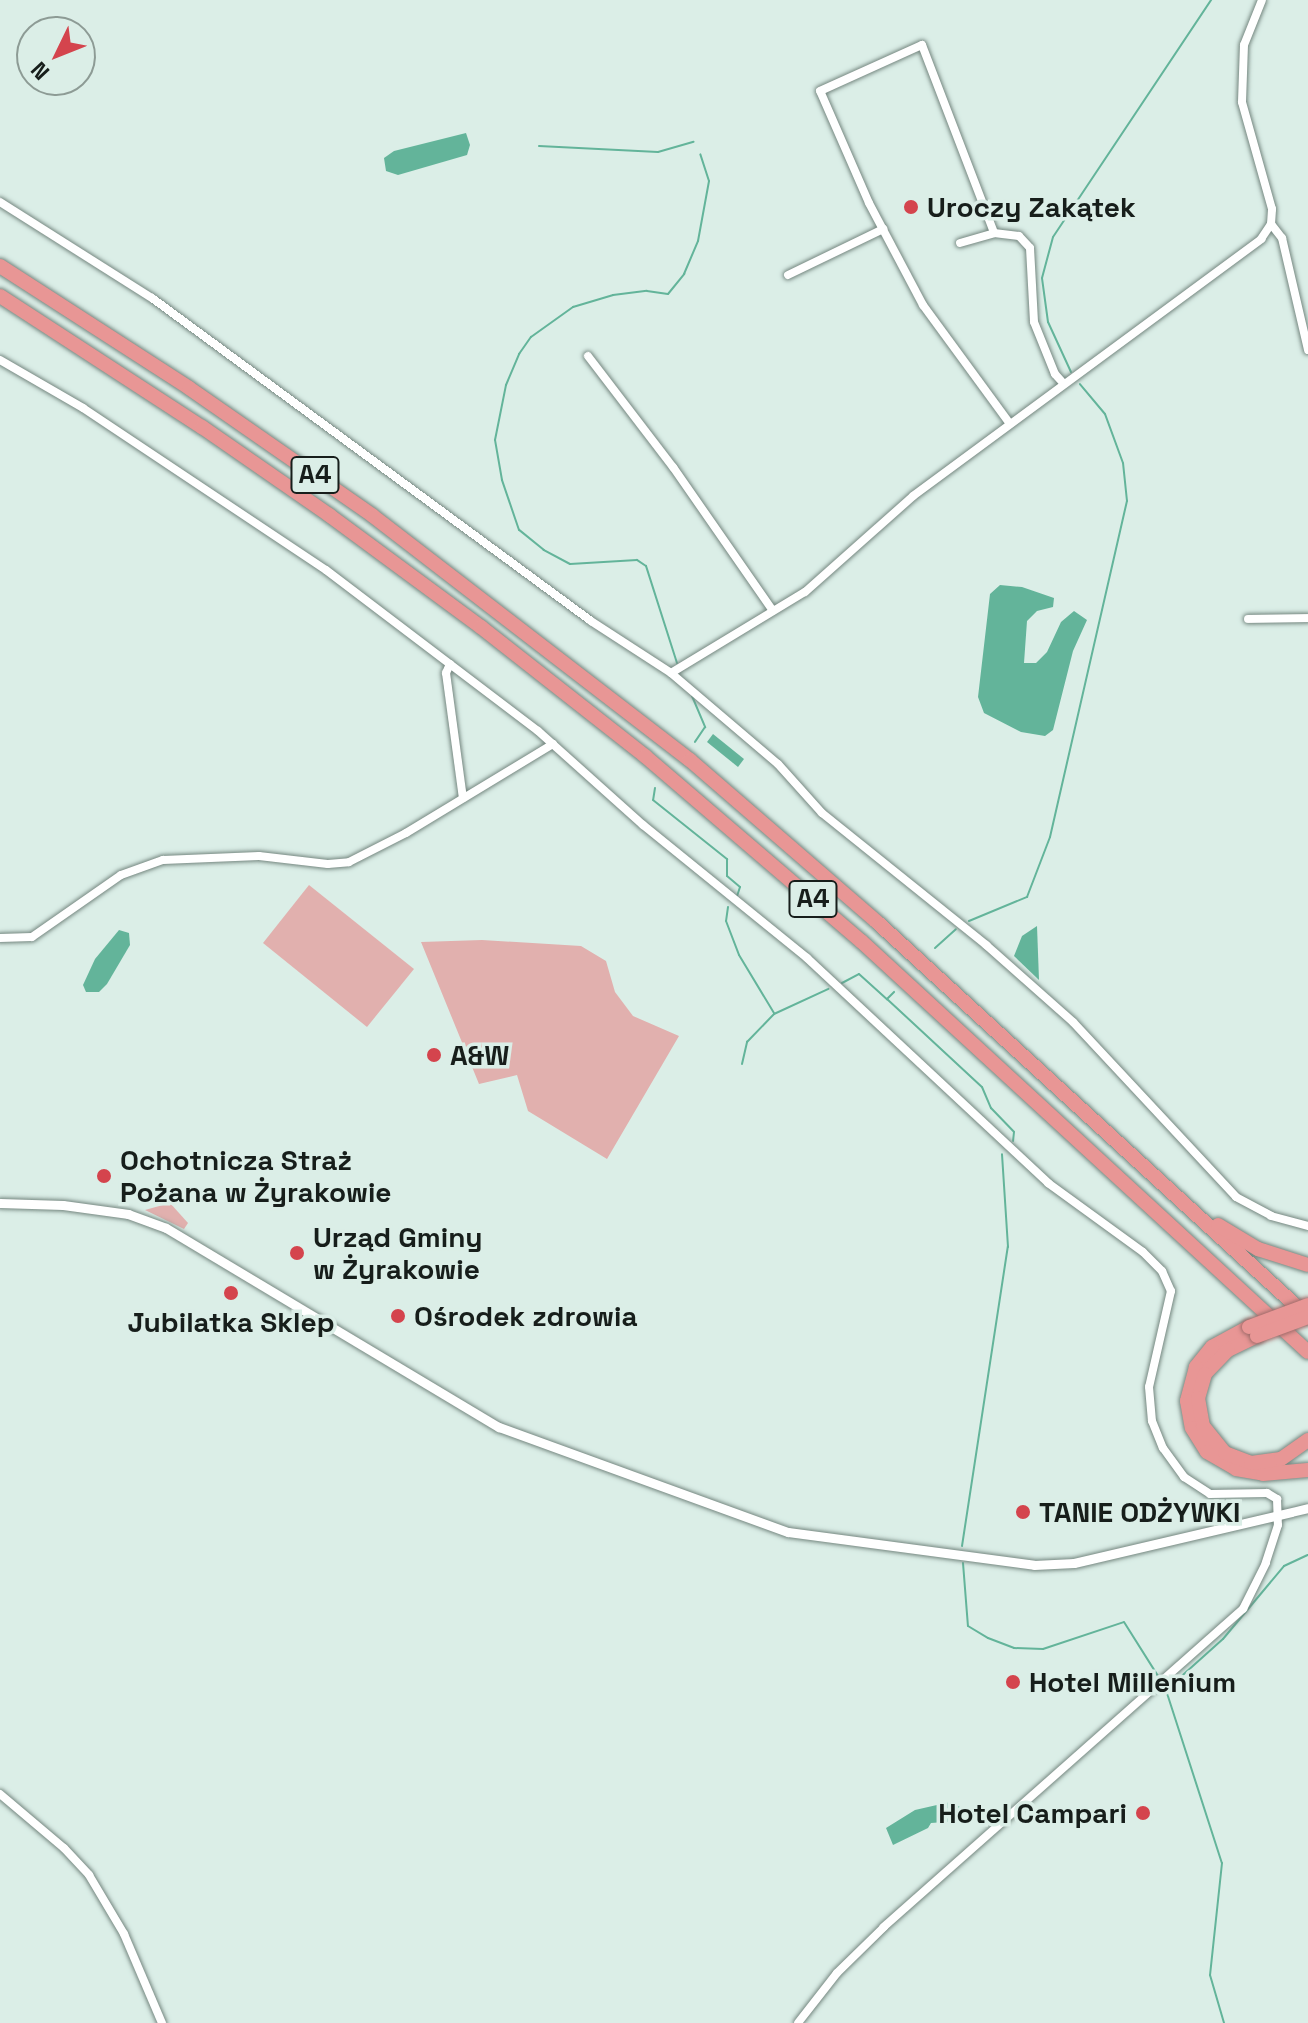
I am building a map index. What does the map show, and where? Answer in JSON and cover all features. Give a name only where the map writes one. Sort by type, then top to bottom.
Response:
[{"type":"highway","name":"A4","points":[[0,266],[309,471],[471,588],[719,784],[866,912],[1308,1317]]},
{"type":"highway","name":"A4","points":[[0,296],[266,471],[420,581],[597,718],[701,802],[861,941],[1308,1352]]},
{"type":"highway","points":[[1172,1192],[1242,1241],[1308,1265]]},
{"type":"highway","points":[[1308,1305],[1212,1347],[1196,1367],[1187,1401],[1192,1428],[1214,1458],[1236,1469],[1263,1474],[1308,1470]]},
{"type":"highway","points":[[1265,1312],[1308,1364]]},
{"type":"highway","points":[[1308,1317],[1253,1331],[1228,1350],[1205,1374],[1198,1398],[1203,1426],[1225,1453],[1251,1463],[1281,1459],[1308,1440]]},
{"type":"street","points":[[671,673],[832,572],[913,496],[1261,239],[1271,224],[1272,209],[1242,102],[1244,45],[1262,0]]},
{"type":"street","points":[[994,233],[922,45],[820,91],[883,229],[923,305],[1010,424]]},
{"type":"street","points":[[0,202],[152,298],[591,621],[671,673],[778,764],[822,813],[986,945],[1073,1022],[1236,1197],[1271,1216],[1308,1226]]},
{"type":"street","points":[[1271,224],[1282,238],[1308,350]]},
{"type":"street","points":[[788,275],[883,229]]},
{"type":"street","points":[[960,243],[994,233],[1019,236],[1030,248],[1034,322],[1055,374],[1064,384]]},
{"type":"street","points":[[588,356],[673,467],[773,611]]},
{"type":"street","points":[[0,360],[83,408],[315,563],[553,744],[643,825],[807,958],[1048,1183],[1122,1235],[1162,1271],[1170,1283],[1170,1306],[1149,1387],[1152,1421],[1163,1448],[1184,1477],[1201,1489],[1219,1495],[1267,1493],[1277,1499],[1280,1514],[1266,1563],[1243,1609],[884,1927],[837,1973],[798,2023]]},
{"type":"street","points":[[1248,619],[1308,618]]},
{"type":"street","points":[[450,664],[446,673],[463,798]]},
{"type":"street","points":[[0,938],[32,937],[121,875],[163,860],[259,856],[328,864],[349,862],[406,833],[553,744]]},
{"type":"street","points":[[0,1203],[91,1208],[128,1214],[166,1228],[499,1427],[788,1532],[1034,1565],[1074,1563],[1308,1508]]},
{"type":"street","points":[[0,1794],[64,1848],[89,1875],[124,1934],[162,2023]]},
{"type":"shaded area","points":[[466,133],[470,145],[467,155],[398,175],[386,171],[384,158],[394,151]]},
{"type":"shaded area","points":[[1000,585],[1022,587],[1054,598],[1053,607],[1037,611],[1027,621],[1024,663],[1036,663],[1047,652],[1061,622],[1074,611],[1087,620],[1073,651],[1053,730],[1045,736],[1021,732],[984,713],[978,697],[990,594]]},
{"type":"shaded area","points":[[713,734],[744,759],[738,767],[707,742]]},
{"type":"shaded area","points":[[309,885],[414,969],[367,1027],[263,943]]},
{"type":"shaded area","points":[[1037,926],[1039,980],[1014,956],[1022,936]]},
{"type":"shaded area","points":[[119,930],[129,933],[130,945],[107,984],[99,992],[86,992],[83,985],[95,959]]},
{"type":"shaded area","points":[[482,940],[581,946],[606,961],[615,992],[633,1016],[679,1036],[607,1159],[528,1111],[517,1075],[479,1084],[421,942]]},
{"type":"shaded area","points":[[170,1203],[188,1223],[184,1229],[145,1210]]},
{"type":"shaded area","points":[[950,1802],[962,1808],[959,1821],[931,1823],[928,1828],[893,1845],[886,1828],[915,1810]]},
{"type":"waterway","points":[[1071,372],[1048,322],[1042,278],[1053,237],[1211,0]]},
{"type":"waterway","points":[[539,146],[658,152],[694,142]]},
{"type":"waterway","points":[[677,663],[646,566],[637,560],[570,564],[544,550],[519,530],[502,480],[495,440],[506,385],[519,354],[531,337],[573,307],[613,295],[647,291],[668,294],[684,274],[698,241],[709,181],[700,154]]},
{"type":"waterway","points":[[969,921],[1027,897],[1050,837],[1127,501],[1123,463],[1105,414],[1080,384]]},
{"type":"waterway","points":[[692,696],[705,727],[695,742]]},
{"type":"waterway","points":[[655,788],[653,800],[727,859],[727,876],[740,887],[737,896]]},
{"type":"waterway","points":[[728,907],[726,921],[739,955],[774,1013]]},
{"type":"waterway","points":[[935,948],[956,929]]},
{"type":"waterway","points":[[842,983],[859,974],[887,999],[894,992]]},
{"type":"waterway","points":[[742,1064],[747,1042],[774,1014],[828,989]]},
{"type":"waterway","points":[[887,999],[982,1087],[991,1108],[1014,1132],[1013,1141]]},
{"type":"waterway","points":[[962,1546],[1008,1247],[1002,1154]]},
{"type":"waterway","points":[[1175,1682],[1223,1639],[1284,1566],[1308,1555]]},
{"type":"waterway","points":[[963,1563],[968,1626],[988,1638],[1014,1648],[1043,1649],[1124,1622],[1158,1676]]},
{"type":"waterway","points":[[1165,1687],[1222,1863],[1210,1975],[1224,2023]]},
{"type":"place","name":"Uroczy Zakątek","points":[[911,207]]},
{"type":"place","name":"A&W","points":[[434,1055]]},
{"type":"place","name":"Ochotnicza Straż Pożana w Żyrakowie","points":[[104,1176]]},
{"type":"place","name":"Urząd Gminy w Żyrakowie","points":[[297,1253]]},
{"type":"place","name":"Jubilatka Sklep","points":[[231,1293]]},
{"type":"place","name":"Ośrodek zdrowia","points":[[398,1316]]},
{"type":"place","name":"TANIE ODŻYWKI","points":[[1023,1512]]},
{"type":"place","name":"Hotel Millenium","points":[[1013,1682]]},
{"type":"place","name":"Hotel Campari","points":[[1143,1813]]}]
